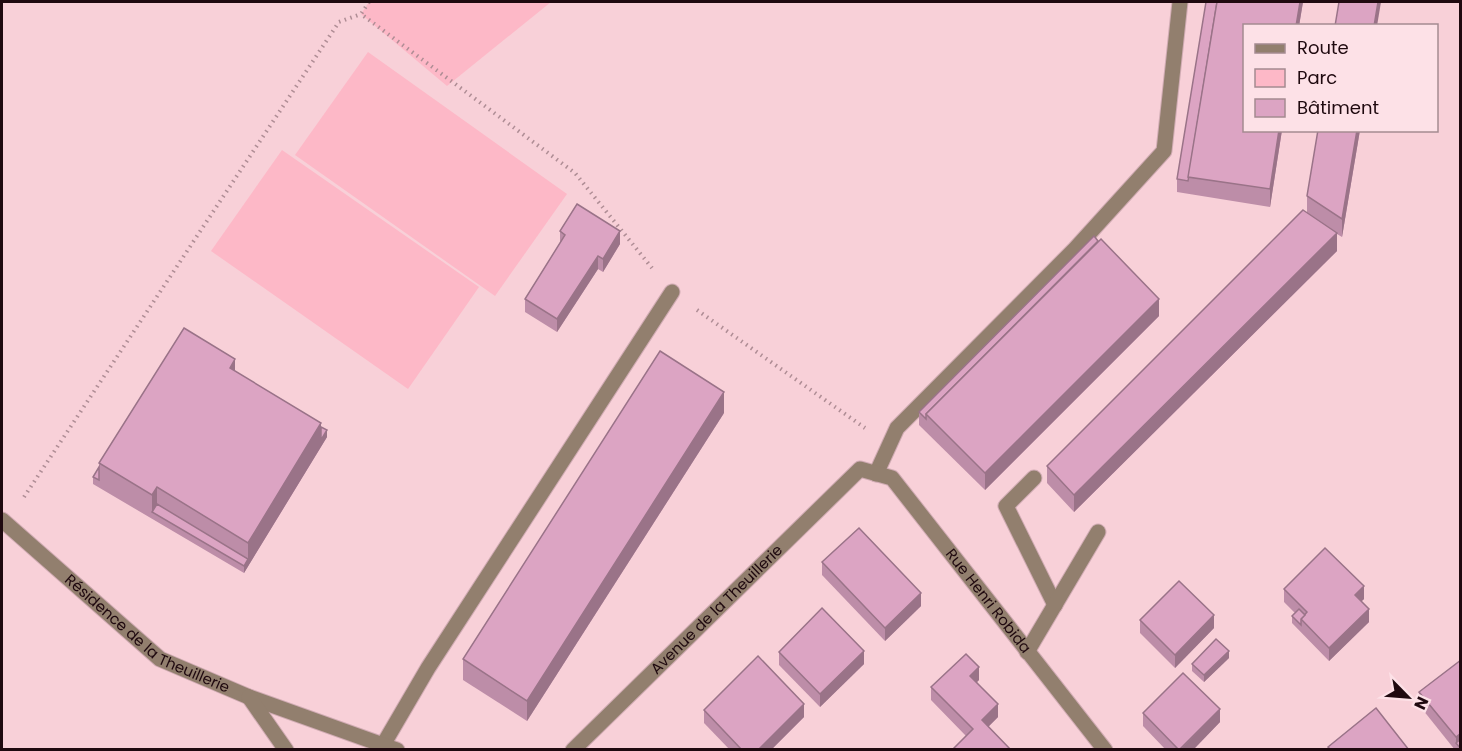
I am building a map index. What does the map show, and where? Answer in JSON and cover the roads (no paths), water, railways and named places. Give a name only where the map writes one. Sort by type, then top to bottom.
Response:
[{"type":"street","points":[[876,474],[897,428],[1075,249],[1164,151],[1180,2]]},
{"type":"street","points":[[249,697],[390,747],[435,658],[672,292]]},
{"type":"street","name":"Rue Henri Robida","points":[[860,469],[892,478],[1105,750]]},
{"type":"street","name":"Avenue de la Theuillerie","points":[[573,750],[860,469]]},
{"type":"street","points":[[1034,478],[1006,506],[1055,604]]},
{"type":"street","name":"Résidence de la Theuillerie","points":[[4,522],[160,659],[249,697],[286,750]]},
{"type":"street","points":[[1027,652],[1098,532]]}]
